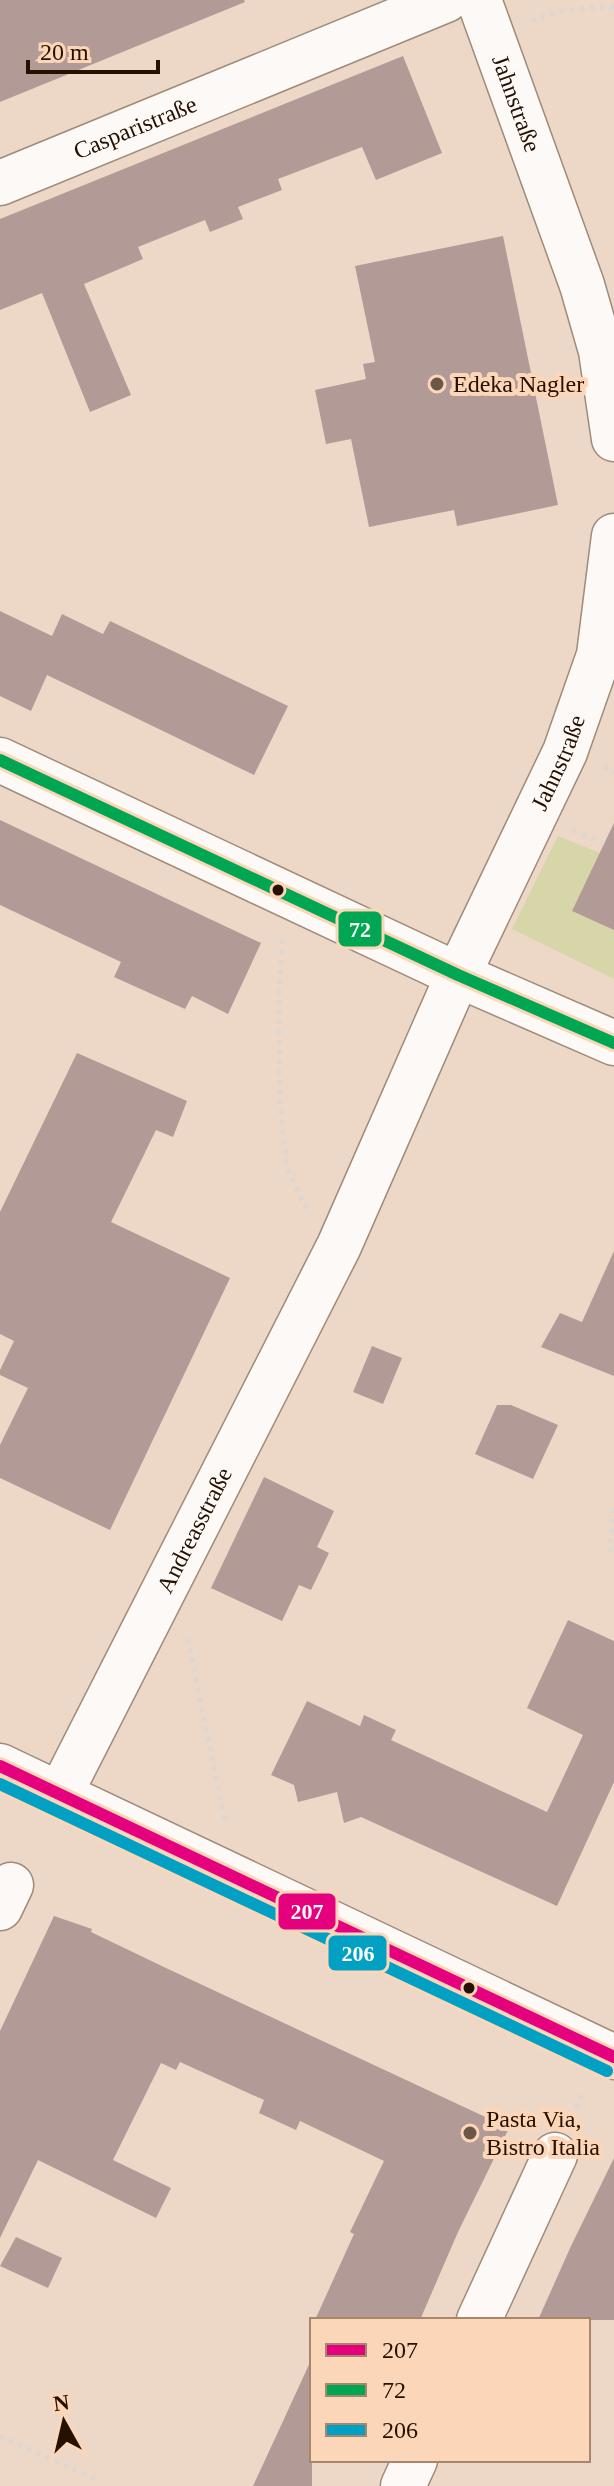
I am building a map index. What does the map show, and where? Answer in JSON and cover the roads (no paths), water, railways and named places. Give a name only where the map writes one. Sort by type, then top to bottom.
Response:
[{"type":"street","name":"Casparistraße","points":[[0,183],[446,0]]},
{"type":"street","name":"Jahnstraße","points":[[479,0],[582,285],[601,351],[614,439]]},
{"type":"street","name":"Jahnstraße","points":[[458,975],[565,752],[599,655],[614,536]]},
{"type":"street","points":[[0,760],[458,975],[614,1043]]},
{"type":"street","name":"Andreasstraße","points":[[60,1794],[339,1246],[458,975]]},
{"type":"street","points":[[0,1766],[608,2054]]},
{"type":"street","points":[[480,2318],[555,2155]]},
{"type":"street","points":[[403,2486],[414,2462]]},
{"type":"place","name":"Edeka Nagler","points":[[437,384]]},
{"type":"place","name":"Pasta Via, Bistro Italia","points":[[470,2133]]}]
